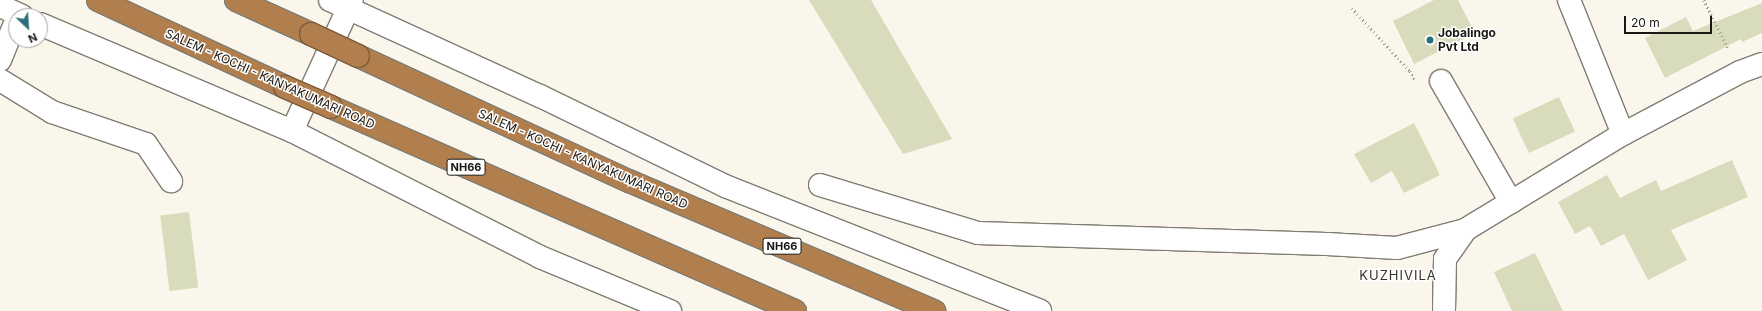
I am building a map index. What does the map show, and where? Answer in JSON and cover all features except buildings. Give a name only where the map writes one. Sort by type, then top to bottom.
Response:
[{"type":"highway","name":"SALEM - KOCHI - KANYAKUMARI ROAD","points":[[98,0],[285,87],[795,311]]},
{"type":"highway","name":"SALEM - KOCHI - KANYAKUMARI ROAD","points":[[236,0],[629,181],[934,311]]},
{"type":"street","points":[[1569,0],[1623,134]]},
{"type":"street","points":[[292,130],[344,3],[725,186],[1040,311]]},
{"type":"street","points":[[48,27],[292,130],[540,257],[670,311]]},
{"type":"street","points":[[0,60],[8,36]]},
{"type":"street","points":[[820,185],[978,233],[1327,244],[1397,248],[1465,230],[1623,134],[1740,72],[1762,64]]},
{"type":"street","points":[[0,80],[52,112],[146,144],[171,181]]},
{"type":"street","points":[[1441,81],[1510,202]]},
{"type":"street","points":[[1444,311],[1445,259],[1465,230]]},
{"type":"path","points":[[1704,0],[1740,72]]},
{"type":"place","name":"Jobalingo Pvt Ltd","points":[[1430,40]]},
{"type":"district","name":"KUZHIVILA","points":[[1398,275]]}]
